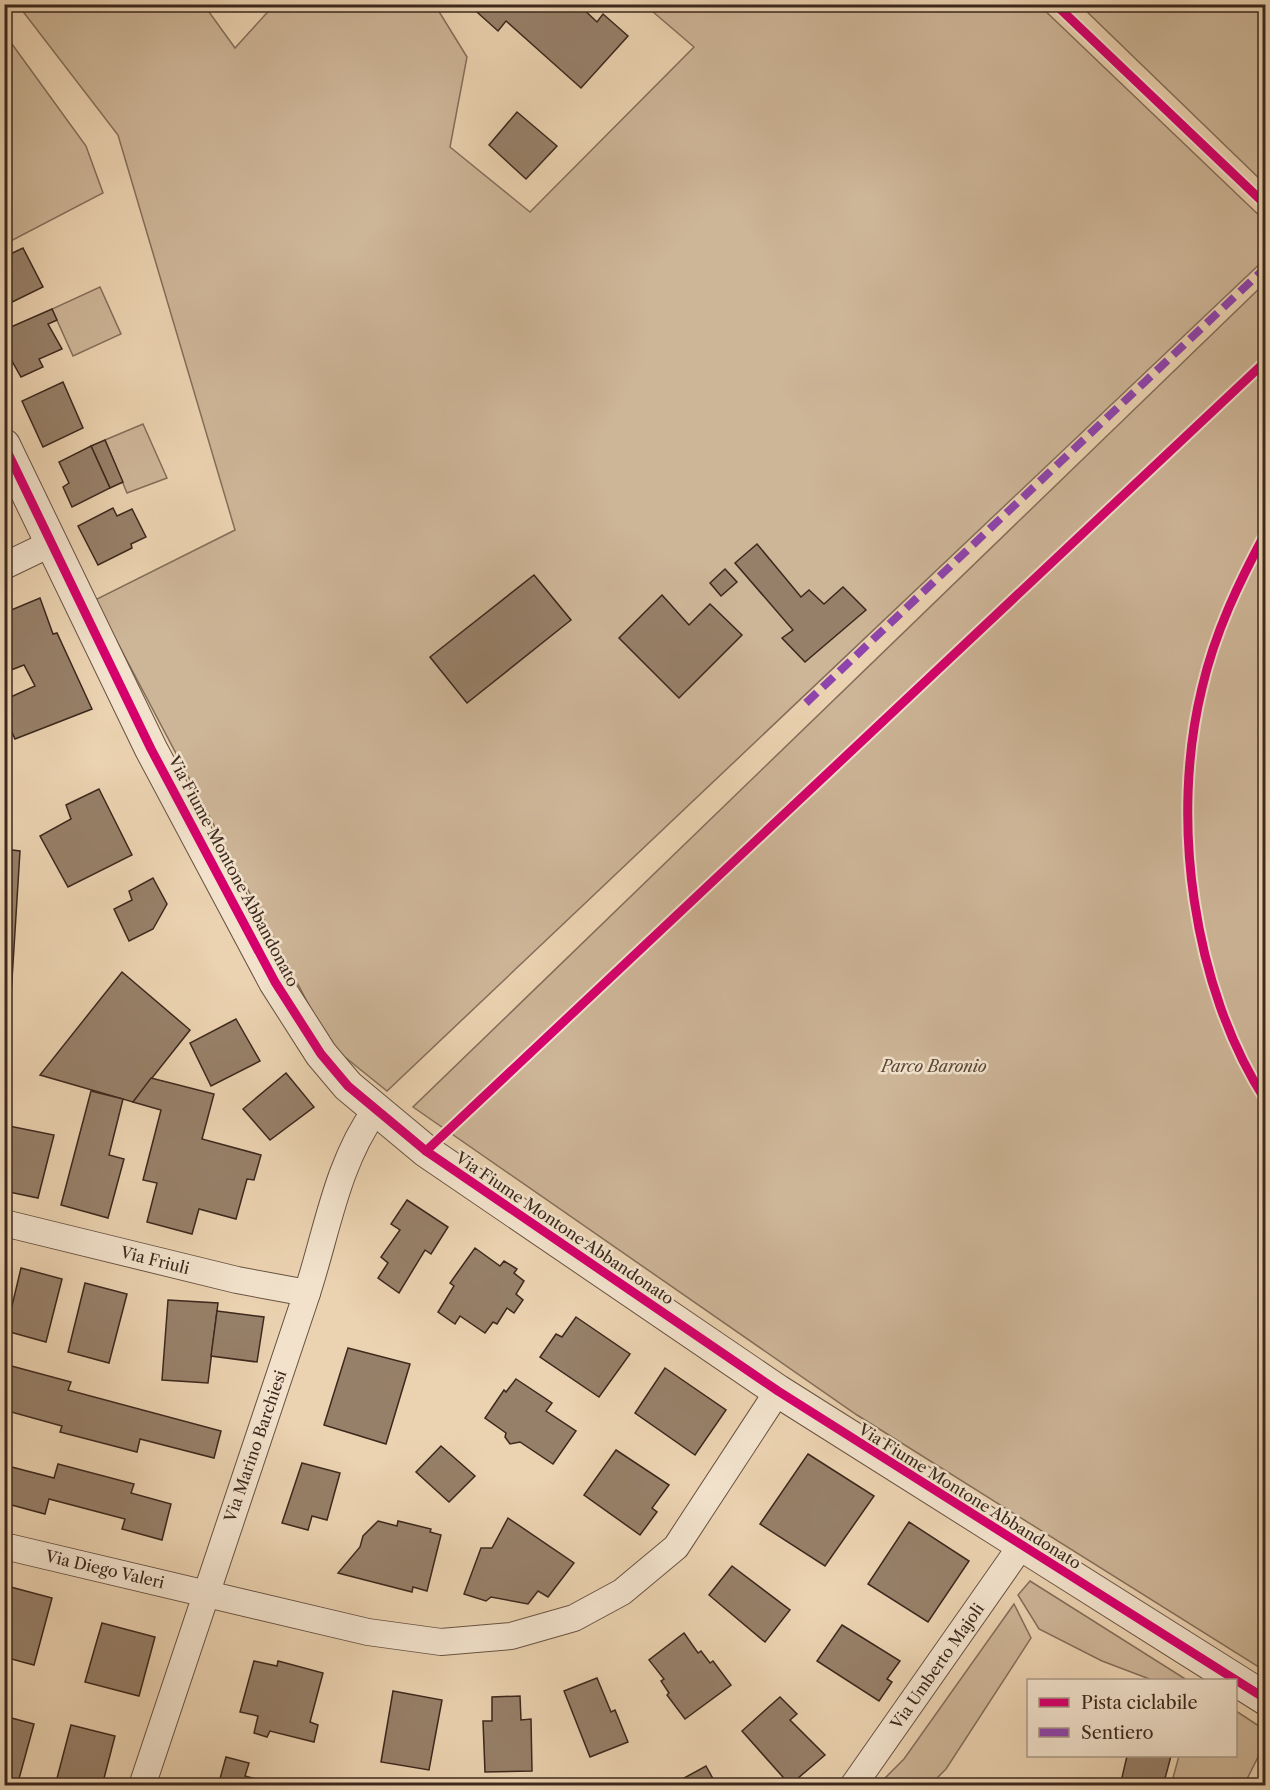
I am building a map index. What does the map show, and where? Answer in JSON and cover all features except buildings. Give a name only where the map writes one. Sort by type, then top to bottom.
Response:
[{"type":"street","name":"Via Fiume Montone Abbandonato","points":[[4,445],[151,749],[275,982],[321,1054],[348,1086],[375,1111],[426,1151],[778,1391],[1234,1679]]},
{"type":"street","points":[[4,566],[52,543]]},
{"type":"street","name":"Via Marino Barchiesi","points":[[142,1785],[307,1293],[343,1174],[363,1127],[375,1111]]},
{"type":"street","name":"Via Friuli","points":[[4,1223],[237,1280],[307,1293]]},
{"type":"street","name":"Via Diego Valeri","points":[[4,1546],[368,1632],[441,1642],[511,1636],[574,1618],[622,1592],[676,1547],[778,1391]]},
{"type":"street","name":"Via Umberto Majoli","points":[[854,1785],[1020,1546]]},
{"type":"street","name":"Via Fiume Montone Abbandonato","points":[[1237,1681],[1266,1699]]},
{"type":"green space","points":[[18,5],[204,5],[235,48],[274,5],[435,5],[467,57],[450,147],[530,212],[694,47],[645,5],[1039,5],[1265,221],[1265,259],[387,1091],[330,1045],[95,600],[235,530],[118,135]]},
{"type":"green space","points":[[1080,5],[1265,5],[1265,184]]},
{"type":"green space","points":[[4,33],[86,146],[103,193],[5,244]]},
{"type":"green space","name":"Parco Baronio","points":[[1265,283],[1265,1671],[857,1415],[413,1107]]},
{"type":"green space","points":[[100,287],[121,334],[73,356],[52,309]]},
{"type":"green space","points":[[143,424],[167,478],[127,493],[105,440]]},
{"type":"green space","points":[[1030,1581],[1185,1679],[1149,1679],[1102,1661],[1039,1629],[1018,1595]]},
{"type":"green space","points":[[1014,1604],[1031,1638],[946,1769],[930,1785],[878,1785],[904,1759]]},
{"type":"green space","points":[[1237,1712],[1265,1730],[1265,1743],[1244,1785],[1171,1785],[1179,1757],[1237,1757]]},
{"type":"marked path","points":[[806,703],[1266,267]]},
{"type":"cycle path","points":[[1055,4],[1266,205]]},
{"type":"cycle path","points":[[426,1151],[1266,361]]},
{"type":"cycle path","points":[[4,445],[151,749],[275,982],[321,1054],[348,1086],[426,1151],[778,1391],[1234,1679]]},
{"type":"cycle path","points":[[1266,532],[1229,608],[1207,667],[1193,738],[1188,791],[1189,846],[1194,900],[1205,955],[1220,1007],[1241,1056],[1266,1101]]},
{"type":"cycle path","points":[[1237,1681],[1266,1699]]}]
